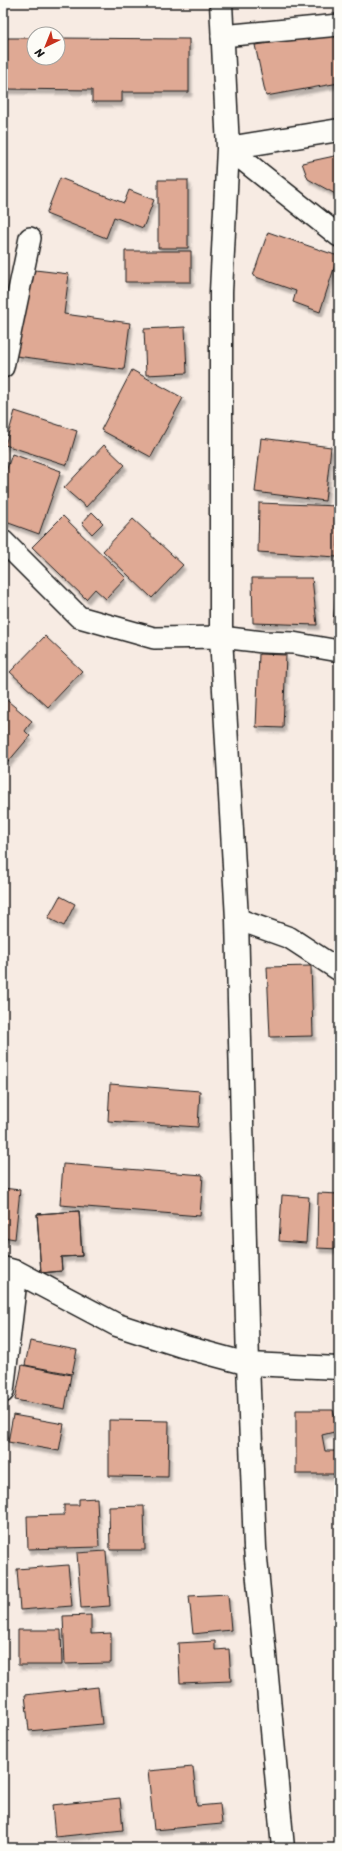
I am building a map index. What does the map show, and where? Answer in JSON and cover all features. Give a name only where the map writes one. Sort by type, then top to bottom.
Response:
[{"type":"street","points":[[221,3],[228,148],[221,292],[221,637],[237,919],[248,1364],[255,1548],[284,1848]]},
{"type":"street","points":[[222,36],[339,25]]},
{"type":"street","points":[[228,148],[339,130]]},
{"type":"street","points":[[228,148],[339,236]]},
{"type":"street","points":[[3,367],[30,238]]},
{"type":"street","points":[[3,541],[79,616],[154,638],[221,637],[263,642],[294,642],[339,651]]},
{"type":"street","points":[[237,919],[290,938],[339,970]]},
{"type":"street","points":[[3,1392],[10,1270],[117,1325],[185,1347],[248,1364],[339,1368]]},
{"type":"building","points":[[339,34],[339,83],[266,96],[255,45]]},
{"type":"building","points":[[3,38],[26,38],[26,66],[66,66],[66,38],[189,39],[189,92],[122,92],[122,102],[92,102],[92,90],[3,89]]},
{"type":"building","points":[[339,155],[339,196],[308,179],[302,163]]},
{"type":"building","points":[[60,178],[124,203],[129,190],[154,200],[143,228],[114,217],[106,238],[46,214]]},
{"type":"building","points":[[158,180],[188,180],[188,248],[158,248]]},
{"type":"building","points":[[268,232],[338,256],[320,312],[293,302],[296,291],[253,276]]},
{"type":"building","points":[[125,251],[191,251],[191,282],[125,282]]},
{"type":"building","points":[[27,269],[69,274],[64,314],[130,323],[124,370],[16,356]]},
{"type":"building","points":[[185,327],[187,373],[146,375],[144,329]]},
{"type":"building","points":[[132,370],[183,398],[151,457],[101,430]]},
{"type":"building","points":[[15,411],[77,431],[67,465],[5,445]]},
{"type":"building","points":[[261,438],[331,447],[325,501],[255,492]]},
{"type":"building","points":[[104,445],[125,465],[86,507],[64,488]]},
{"type":"building","points":[[12,454],[61,471],[39,534],[3,521],[3,480]]},
{"type":"building","points":[[259,503],[339,506],[337,557],[258,552]]},
{"type":"building","points":[[92,512],[103,523],[92,534],[82,523]]},
{"type":"building","points":[[63,516],[126,578],[106,599],[95,589],[86,599],[32,547]]},
{"type":"building","points":[[133,519],[183,565],[152,598],[103,551]]},
{"type":"building","points":[[339,564],[339,624],[333,623]]},
{"type":"building","points":[[252,578],[312,578],[317,625],[253,623]]},
{"type":"building","points":[[45,636],[82,671],[48,707],[10,672]]},
{"type":"building","points":[[259,654],[286,655],[283,728],[256,727]]},
{"type":"building","points":[[3,697],[32,721],[25,731],[30,736],[8,762],[3,757]]},
{"type":"building","points":[[60,896],[75,904],[64,926],[48,918]]},
{"type":"building","points":[[311,966],[313,1036],[270,1037],[267,967]]},
{"type":"building","points":[[110,1084],[200,1091],[198,1127],[108,1121]]},
{"type":"building","points":[[63,1164],[203,1175],[200,1216],[60,1205]]},
{"type":"building","points":[[3,1188],[20,1190],[15,1239],[3,1237]]},
{"type":"building","points":[[318,1193],[339,1194],[339,1249],[317,1248]]},
{"type":"building","points":[[282,1195],[309,1197],[306,1243],[279,1241]]},
{"type":"building","points":[[79,1211],[82,1256],[61,1257],[62,1271],[41,1273],[37,1214]]},
{"type":"building","points":[[79,1211],[82,1256],[61,1257],[62,1271],[41,1273],[37,1214]]},
{"type":"building","points":[[30,1341],[77,1350],[72,1374],[25,1365]]},
{"type":"building","points":[[22,1365],[71,1375],[65,1409],[15,1400]]},
{"type":"building","points":[[296,1410],[333,1410],[338,1431],[322,1435],[325,1451],[339,1451],[339,1474],[296,1474]]},
{"type":"building","points":[[13,1415],[64,1424],[59,1451],[8,1442]]},
{"type":"building","points":[[109,1420],[169,1421],[168,1477],[109,1476]]},
{"type":"building","points":[[97,1498],[99,1547],[28,1549],[27,1516],[64,1515],[64,1505],[79,1505],[79,1499]]},
{"type":"building","points":[[144,1506],[145,1550],[110,1550],[109,1507]]},
{"type":"building","points":[[106,1551],[110,1606],[81,1608],[77,1553]]},
{"type":"building","points":[[68,1565],[72,1606],[20,1610],[17,1569]]},
{"type":"building","points":[[228,1594],[231,1630],[193,1634],[189,1596]]},
{"type":"building","points":[[91,1615],[91,1634],[111,1633],[111,1663],[65,1664],[63,1616]]},
{"type":"building","points":[[18,1630],[61,1630],[62,1665],[18,1665]]},
{"type":"building","points":[[215,1641],[215,1650],[229,1649],[231,1681],[180,1683],[178,1643]]},
{"type":"building","points":[[98,1687],[102,1724],[29,1731],[25,1695]]},
{"type":"building","points":[[193,1767],[197,1806],[220,1804],[222,1824],[154,1830],[148,1771]]},
{"type":"building","points":[[120,1798],[123,1830],[55,1837],[52,1805]]}]
